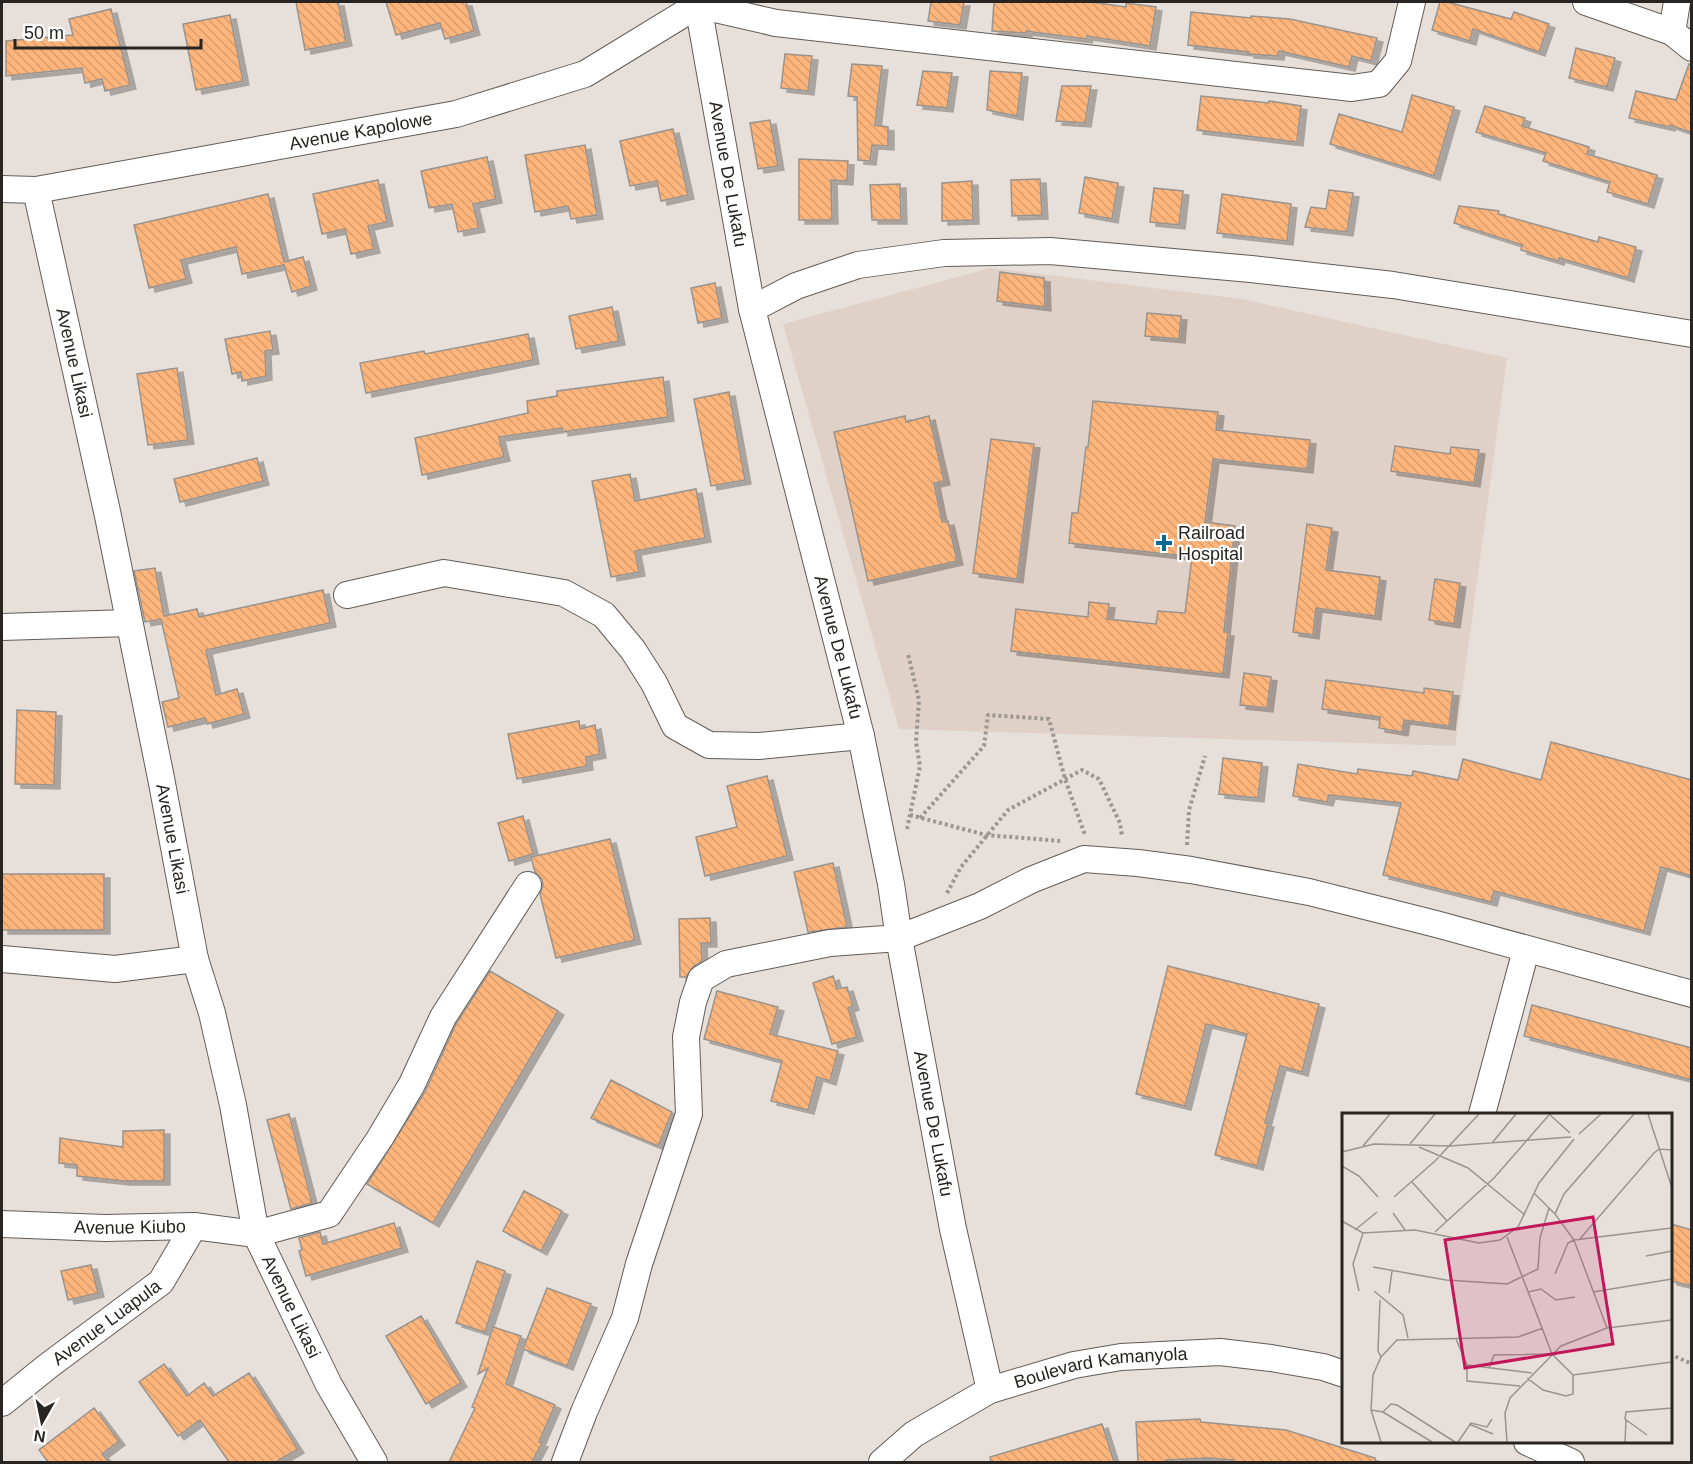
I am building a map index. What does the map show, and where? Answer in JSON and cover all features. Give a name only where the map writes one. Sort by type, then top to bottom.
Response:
[{"type":"street","points":[[699,3],[776,23],[1352,88],[1379,84],[1398,61],[1412,2]]},
{"type":"street","points":[[1586,2],[1682,40],[1677,2]]},
{"type":"street","name":"Avenue Kapolowe","points":[[2,189],[36,190],[456,114],[585,74],[699,3]]},
{"type":"street","name":"Avenue De Lukafu","points":[[699,3],[752,309],[861,736],[891,884],[953,1229],[990,1390]]},
{"type":"street","name":"Avenue Likasi","points":[[36,190],[108,516],[195,959],[212,1012],[233,1104],[256,1234],[330,1385],[374,1462]]},
{"type":"street","points":[[752,309],[796,286],[858,265],[944,253],[1050,251],[1251,269],[1393,285],[1692,334]]},
{"type":"street","points":[[347,595],[444,573],[564,593],[604,615],[633,650],[654,683],[675,726],[709,745],[759,747],[861,736]]},
{"type":"street","points":[[2,627],[129,623]]},
{"type":"street","points":[[565,1462],[625,1318],[639,1264],[689,1114],[686,1037],[693,1002],[701,979],[726,964],[830,943],[899,938],[980,906],[1031,880],[1084,859],[1191,870],[1309,892],[1692,994]]},
{"type":"street","points":[[256,1234],[328,1214],[380,1138],[412,1084],[443,1017],[528,885]]},
{"type":"street","points":[[1482,1113],[1526,950]]},
{"type":"street","points":[[2,959],[115,969],[195,959]]},
{"type":"street","name":"Avenue Kiubo","points":[[2,1224],[105,1227],[194,1226],[256,1234]]},
{"type":"street","name":"Avenue Luapula","points":[[2,1403],[161,1282],[194,1226]]},
{"type":"street","name":"Boulevard Kamanyola","points":[[882,1462],[914,1434],[990,1390],[1074,1365],[1122,1357],[1220,1352],[1323,1367],[1342,1373]]},
{"type":"street","points":[[1529,1443],[1570,1462]]},
{"type":"path","points":[[906,836],[920,766],[916,742],[919,700],[908,654]]},
{"type":"path","points":[[920,818],[984,746],[988,715],[1049,719],[1065,779],[1085,830],[1085,843]]},
{"type":"path","points":[[1191,870],[1187,856],[1189,810],[1205,756]]},
{"type":"path","points":[[928,927],[961,867],[1008,810],[1082,770],[1099,779],[1120,823],[1123,844]]},
{"type":"path","points":[[910,816],[987,835],[1063,841]]},
{"type":"path","points":[[1672,1354],[1692,1364]]},
{"type":"shaded area","name":"Railroad Hospital","points":[[991,268],[1242,299],[1507,358],[1455,746],[899,729],[783,324]]},
{"type":"building","points":[[296,2],[338,2],[346,42],[305,50]]},
{"type":"building","points":[[386,2],[466,2],[474,31],[445,39],[440,23],[396,35]]},
{"type":"building","points":[[931,2],[964,2],[960,25],[928,21]]},
{"type":"building","points":[[994,2],[1091,2],[1126,7],[1126,3],[1156,7],[1150,46],[1087,36],[1086,39],[1026,31],[1026,33],[992,31]]},
{"type":"building","points":[[1440,2],[1511,19],[1514,12],[1549,24],[1539,52],[1473,29],[1470,41],[1432,30]]},
{"type":"building","points":[[111,9],[130,85],[105,91],[102,79],[85,83],[82,68],[6,76],[6,41],[73,35],[69,19]]},
{"type":"building","points":[[1191,12],[1290,19],[1377,38],[1371,61],[1352,56],[1349,67],[1279,51],[1278,56],[1248,54],[1248,52],[1188,45]]},
{"type":"building","points":[[230,15],[243,81],[196,90],[183,24]]},
{"type":"building","points":[[1576,48],[1615,58],[1607,87],[1569,78]]},
{"type":"building","points":[[785,54],[812,56],[808,91],[781,88]]},
{"type":"building","points":[[852,64],[882,66],[875,125],[888,127],[888,146],[872,145],[870,161],[858,160],[857,97],[848,96]]},
{"type":"building","points":[[1689,64],[1692,65],[1692,133],[1670,125],[1669,127],[1629,118],[1636,91],[1676,100]]},
{"type":"building","points":[[923,71],[952,73],[947,108],[917,105]]},
{"type":"building","points":[[990,71],[1022,73],[1017,116],[987,110]]},
{"type":"building","points":[[1062,86],[1091,86],[1085,123],[1056,121]]},
{"type":"building","points":[[1412,95],[1454,107],[1434,176],[1330,144],[1339,114],[1402,132]]},
{"type":"building","points":[[1201,96],[1301,106],[1297,142],[1197,130]]},
{"type":"building","points":[[1485,106],[1525,118],[1522,126],[1589,147],[1587,154],[1657,175],[1648,204],[1607,192],[1610,182],[1543,161],[1546,153],[1476,132]]},
{"type":"building","points":[[770,120],[778,166],[758,169],[750,123]]},
{"type":"building","points":[[673,129],[688,195],[661,201],[657,181],[630,186],[620,141]]},
{"type":"building","points":[[585,145],[597,215],[571,219],[568,206],[535,212],[525,155]]},
{"type":"building","points":[[487,157],[496,199],[473,204],[479,228],[458,232],[452,204],[429,208],[421,171]]},
{"type":"building","points":[[799,159],[848,161],[847,181],[831,180],[832,220],[799,220]]},
{"type":"building","points":[[1085,177],[1118,183],[1112,219],[1079,213]]},
{"type":"building","points":[[1040,179],[1042,215],[1012,216],[1011,180]]},
{"type":"building","points":[[378,180],[387,222],[368,226],[374,249],[351,254],[345,229],[322,234],[313,194]]},
{"type":"building","points":[[972,181],[973,220],[942,221],[942,183]]},
{"type":"building","points":[[900,184],[901,220],[872,220],[870,185]]},
{"type":"building","points":[[1154,188],[1183,191],[1179,225],[1150,222]]},
{"type":"building","points":[[1329,190],[1353,193],[1347,232],[1305,227],[1311,207],[1326,209]]},
{"type":"building","points":[[268,194],[284,262],[303,257],[311,286],[292,292],[284,265],[242,274],[236,247],[181,260],[186,279],[149,288],[134,225]]},
{"type":"building","points":[[1222,194],[1291,204],[1287,241],[1217,233]]},
{"type":"building","points":[[1459,206],[1499,211],[1498,214],[1598,242],[1599,237],[1636,247],[1628,278],[1559,258],[1558,261],[1521,250],[1522,245],[1454,223]]},
{"type":"building","points":[[1000,272],[1044,278],[1045,307],[997,301]]},
{"type":"building","points":[[715,283],[722,318],[698,323],[691,288]]},
{"type":"building","points":[[612,307],[619,341],[576,349],[569,316]]},
{"type":"building","points":[[1147,313],[1181,316],[1179,339],[1145,336]]},
{"type":"building","points":[[270,331],[273,350],[265,351],[266,376],[242,381],[241,372],[232,374],[225,339]]},
{"type":"building","points":[[528,334],[533,360],[366,393],[360,363],[424,351],[425,354]]},
{"type":"building","points":[[177,368],[188,440],[148,445],[137,374]]},
{"type":"building","points":[[663,377],[668,417],[562,432],[562,428],[499,437],[504,457],[422,475],[415,438],[528,413],[527,401],[557,396],[557,391]]},
{"type":"building","points":[[729,392],[745,480],[711,486],[694,399]]},
{"type":"building","points":[[1093,401],[1218,412],[1216,430],[1310,440],[1307,469],[1213,459],[1205,522],[1235,526],[1224,632],[1228,632],[1223,674],[1011,651],[1016,609],[1088,617],[1089,602],[1109,604],[1107,619],[1156,624],[1158,611],[1185,613],[1192,557],[1069,543],[1072,513],[1078,513]]},
{"type":"building","points":[[905,416],[906,422],[929,416],[944,481],[934,483],[942,522],[948,521],[957,561],[868,581],[834,432]]},
{"type":"building","points":[[991,439],[1034,444],[1017,579],[973,573]]},
{"type":"building","points":[[1395,446],[1450,454],[1451,447],[1479,450],[1474,483],[1391,471]]},
{"type":"building","points":[[257,458],[263,481],[180,502],[174,479]]},
{"type":"building","points":[[630,474],[635,501],[696,489],[705,538],[635,551],[639,572],[611,577],[592,481]]},
{"type":"building","points":[[1307,524],[1332,528],[1326,570],[1380,577],[1375,616],[1316,608],[1313,635],[1293,632]]},
{"type":"building","points":[[155,568],[164,616],[197,609],[199,617],[323,590],[330,623],[206,650],[216,695],[237,689],[244,714],[207,724],[205,718],[168,727],[162,702],[179,698],[161,619],[145,622],[134,571]]},
{"type":"building","points":[[1435,579],[1460,583],[1454,624],[1429,620]]},
{"type":"building","points":[[1244,673],[1271,677],[1267,708],[1240,705]]},
{"type":"building","points":[[1326,680],[1424,693],[1424,688],[1453,692],[1449,726],[1404,720],[1402,732],[1379,728],[1380,717],[1322,709]]},
{"type":"building","points":[[17,710],[56,712],[54,785],[15,784]]},
{"type":"building","points":[[579,721],[580,729],[595,725],[600,754],[586,757],[587,766],[517,779],[508,734]]},
{"type":"building","points":[[1551,742],[1692,780],[1692,876],[1661,867],[1644,931],[1494,891],[1491,902],[1383,875],[1401,803],[1329,795],[1327,802],[1293,796],[1298,764],[1357,774],[1358,769],[1412,776],[1413,771],[1458,780],[1463,759],[1541,780]]},
{"type":"building","points":[[1223,758],[1262,763],[1258,798],[1219,794]]},
{"type":"building","points":[[767,776],[787,856],[705,876],[696,837],[737,827],[727,786]]},
{"type":"building","points":[[523,816],[533,854],[509,861],[498,823]]},
{"type":"building","points":[[610,839],[635,940],[556,958],[540,894],[543,886],[542,879],[535,872],[531,857]]},
{"type":"building","points":[[833,863],[847,927],[808,932],[794,872]]},
{"type":"building","points":[[2,874],[104,874],[104,930],[2,930]]},
{"type":"building","points":[[710,918],[711,943],[701,943],[702,961],[693,967],[686,977],[680,977],[679,919]]},
{"type":"building","points":[[1168,966],[1319,1004],[1302,1072],[1280,1066],[1265,1123],[1268,1123],[1257,1166],[1215,1155],[1247,1034],[1206,1024],[1185,1106],[1136,1094]]},
{"type":"building","points":[[490,971],[558,1011],[433,1223],[367,1184],[425,1092],[456,1024]]},
{"type":"building","points":[[833,976],[837,989],[847,987],[853,1006],[848,1008],[857,1037],[832,1044],[813,983]]},
{"type":"building","points":[[717,991],[778,1007],[770,1034],[838,1051],[830,1081],[817,1077],[808,1110],[771,1101],[782,1061],[704,1039]]},
{"type":"building","points":[[1532,1005],[1692,1048],[1692,1080],[1524,1036]]},
{"type":"building","points":[[611,1080],[672,1112],[658,1146],[591,1118]]},
{"type":"building","points":[[289,1114],[312,1203],[291,1209],[267,1120]]},
{"type":"building","points":[[164,1130],[164,1181],[124,1181],[77,1176],[77,1165],[59,1163],[60,1138],[123,1147],[123,1131]]},
{"type":"building","points":[[524,1191],[562,1211],[541,1251],[503,1231]]},
{"type":"building","points":[[394,1223],[402,1248],[306,1276],[299,1251],[302,1250],[299,1238],[320,1232],[323,1244]]},
{"type":"building","points":[[1672,1224],[1692,1230],[1692,1286],[1672,1281]]},
{"type":"building","points":[[477,1261],[505,1271],[485,1332],[456,1323]]},
{"type":"building","points":[[91,1265],[98,1293],[68,1300],[61,1271]]},
{"type":"building","points":[[547,1288],[591,1304],[567,1366],[523,1349]]},
{"type":"building","points":[[421,1316],[461,1383],[426,1404],[386,1336]]},
{"type":"building","points":[[493,1327],[521,1336],[506,1384],[555,1405],[539,1442],[542,1443],[532,1462],[449,1462],[475,1408],[472,1407],[488,1368],[478,1374]]},
{"type":"building","points":[[164,1364],[187,1396],[204,1383],[213,1396],[249,1373],[298,1449],[276,1462],[229,1462],[200,1420],[178,1436],[139,1382]]},
{"type":"building","points":[[94,1408],[119,1441],[102,1454],[109,1462],[48,1462],[39,1450]]},
{"type":"building","points":[[1200,1419],[1201,1422],[1286,1430],[1375,1458],[1375,1462],[1233,1462],[1233,1460],[1208,1458],[1138,1462],[1136,1422]]},
{"type":"building","points":[[1102,1424],[1114,1462],[991,1462],[990,1457]]},
{"type":"place","name":"Railroad Hospital","points":[[1164,543]]}]
